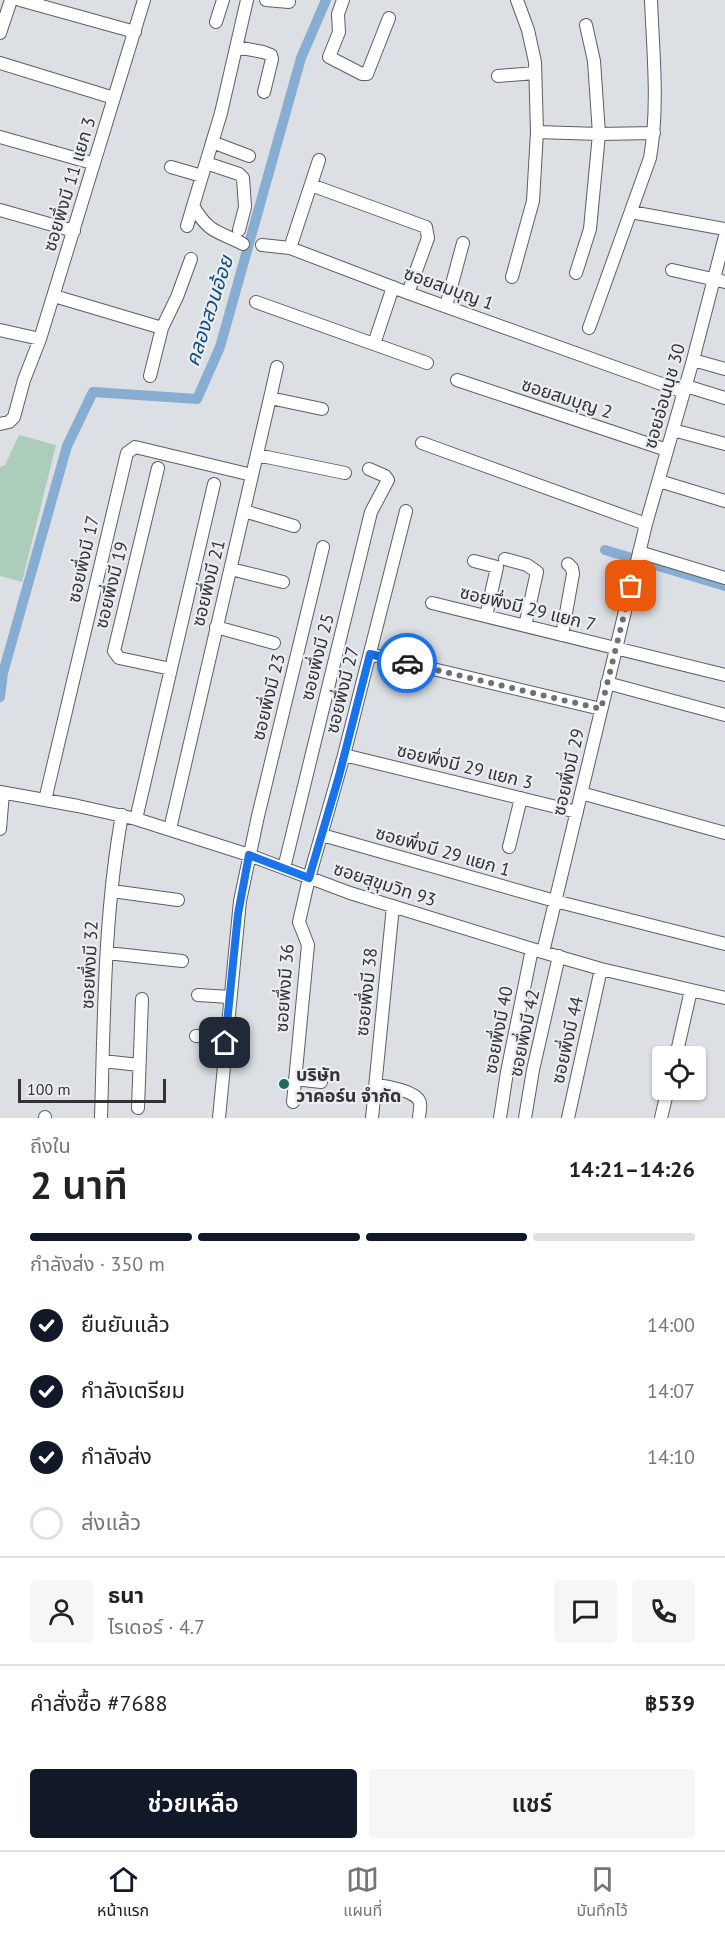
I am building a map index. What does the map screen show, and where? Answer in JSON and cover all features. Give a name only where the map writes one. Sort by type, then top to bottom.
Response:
[{"type":"street","points":[[0,33],[11,0]]},
{"type":"street","points":[[20,0],[135,32]]},
{"type":"street","name":"ซอยพึ่งมี 11 แยก 3","points":[[0,424],[9,422],[14,417],[24,380],[54,296],[92,163],[144,0]]},
{"type":"street","points":[[216,22],[223,0]]},
{"type":"street","points":[[187,226],[212,142],[247,0]]},
{"type":"street","points":[[266,0],[289,2]]},
{"type":"street","points":[[343,0],[338,14],[339,32],[329,57],[362,74],[367,74],[389,18]]},
{"type":"street","points":[[512,277],[533,201],[537,132],[535,74],[528,30],[518,0]]},
{"type":"street","points":[[589,328],[650,158],[654,133],[651,0]]},
{"type":"street","points":[[576,273],[590,229],[599,134],[594,61],[586,25]]},
{"type":"street","points":[[236,47],[271,55],[264,92]]},
{"type":"street","points":[[0,63],[114,98]]},
{"type":"street","points":[[498,76],[535,74]]},
{"type":"street","points":[[537,132],[654,133]]},
{"type":"street","points":[[0,137],[92,163]]},
{"type":"street","points":[[212,142],[249,156]]},
{"type":"street","points":[[290,248],[319,160]]},
{"type":"street","points":[[171,167],[238,174],[243,178],[245,207],[239,230]]},
{"type":"street","points":[[310,185],[426,227],[428,238],[408,293]]},
{"type":"street","points":[[192,206],[214,232],[243,244]]},
{"type":"street","points":[[0,210],[74,231]]},
{"type":"street","points":[[631,212],[725,229]]},
{"type":"street","name":"ซอยอ่อนนุช 30","points":[[638,558],[693,360],[720,281],[725,236]]},
{"type":"street","points":[[446,306],[463,243]]},
{"type":"street","name":"ซอยสมบุญ 1","points":[[262,246],[290,248],[408,293],[685,389],[725,398]]},
{"type":"street","points":[[150,376],[162,328],[177,297],[190,259]]},
{"type":"street","points":[[672,270],[720,281]]},
{"type":"street","points":[[374,344],[393,287]]},
{"type":"street","points":[[54,296],[162,328]]},
{"type":"street","points":[[256,302],[427,363]]},
{"type":"street","points":[[0,330],[40,339]]},
{"type":"street","points":[[693,360],[725,369]]},
{"type":"street","name":"ซอยพึ่งมี 21","points":[[170,829],[276,367]]},
{"type":"street","name":"ซอยสมบุญ 2","points":[[456,380],[667,450]]},
{"type":"street","points":[[270,398],[322,409]]},
{"type":"street","points":[[673,430],[725,444]]},
{"type":"street","points":[[422,443],[646,524]]},
{"type":"street","name":"ซอยพึ่งมี 17","points":[[45,800],[127,453],[135,447],[252,475]]},
{"type":"street","points":[[257,455],[345,473]]},
{"type":"street","name":"ซอยพึ่งมี 19","points":[[158,468],[114,651],[119,657],[171,669]]},
{"type":"street","name":"ซอยพึ่งมี 25","points":[[284,868],[371,512],[388,480],[385,476],[369,470]]},
{"type":"street","points":[[659,481],[725,501]]},
{"type":"street","points":[[136,819],[214,484]]},
{"type":"street","points":[[244,511],[294,526]]},
{"type":"street","name":"ซอยพึ่งมี 27","points":[[309,878],[344,755],[406,511]]},
{"type":"street","name":"ซอยพึ่งมี 23","points":[[219,1118],[238,914],[249,855],[323,547]]},
{"type":"street","points":[[638,558],[725,578]]},
{"type":"street","name":"ซอยพึ่งมี 29","points":[[538,950],[555,901],[638,558]]},
{"type":"street","points":[[505,559],[527,565],[537,572],[525,626]]},
{"type":"street","points":[[474,561],[497,567],[486,616]]},
{"type":"street","points":[[562,635],[573,574],[572,567],[568,564]]},
{"type":"street","points":[[231,569],[283,582]]},
{"type":"street","name":"ซอยพึ่งมี 29 แยก 7","points":[[432,603],[725,675]]},
{"type":"street","points":[[216,627],[274,643]]},
{"type":"street","points":[[370,654],[601,709]]},
{"type":"street","points":[[607,683],[725,716]]},
{"type":"street","name":"ซอยพึ่งมี 29 แยก 3","points":[[344,755],[577,812]]},
{"type":"street","points":[[0,829],[2,793]]},
{"type":"street","name":"ซอยสุขุมวิท 93","points":[[2,793],[122,815],[249,855],[393,906],[601,969],[725,998]]},
{"type":"street","points":[[581,793],[725,833]]},
{"type":"street","points":[[509,847],[521,798]]},
{"type":"street","name":"ซอยพึ่งมี 32","points":[[101,1118],[107,953],[115,852],[122,815]]},
{"type":"street","name":"ซอยพึ่งมี 29 แยก 1","points":[[322,835],[555,901],[725,944]]},
{"type":"street","name":"ซอยพึ่งมี 36","points":[[293,1102],[308,945],[299,922],[309,878]]},
{"type":"street","points":[[112,891],[178,900]]},
{"type":"street","name":"ซอยพึ่งมี 38","points":[[372,1118],[393,906]]},
{"type":"street","name":"ซอยพึ่งมี 40","points":[[500,1118],[507,1072],[538,950]]},
{"type":"street","points":[[107,953],[182,961]]},
{"type":"street","name":"ซอยพึ่งมี 42","points":[[525,1118],[533,1070],[559,956]]},
{"type":"street","name":"ซอยพึ่งมี 44","points":[[568,1118],[601,969]]},
{"type":"street","points":[[678,1046],[691,990]]},
{"type":"street","points":[[198,995],[230,997]]},
{"type":"street","points":[[138,1108],[142,999]]},
{"type":"street","points":[[196,1036],[226,1038]]},
{"type":"street","points":[[103,1061],[139,1065]]},
{"type":"street","points":[[295,1079],[321,1082]]},
{"type":"street","points":[[376,1085],[403,1090],[418,1099],[421,1104],[419,1118]]},
{"type":"street","points":[[662,1118],[666,1100]]},
{"type":"green space","points":[[19,435],[56,445],[22,582],[0,576],[0,467],[5,465]]},
{"type":"waterway","name":"คลองสวนอ้อย","points":[[0,697],[3,673],[67,446],[93,392],[197,399],[220,347],[301,58],[326,0]]},
{"type":"waterway","points":[[605,550],[725,586]]},
{"type":"way so far","points":[[407,663],[601,709],[631,586]]},
{"type":"place","name":"บริษัท วาคอร์น จำกัด","points":[[284,1084]]},
{"type":"route","points":[[225,1043],[238,914],[249,855],[309,878],[339,776],[370,654],[407,663]]}]
